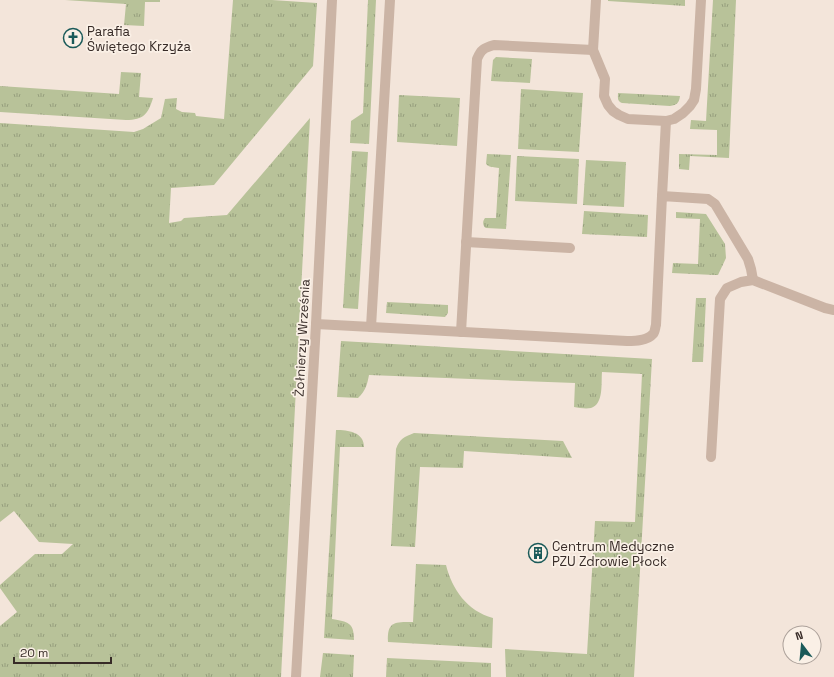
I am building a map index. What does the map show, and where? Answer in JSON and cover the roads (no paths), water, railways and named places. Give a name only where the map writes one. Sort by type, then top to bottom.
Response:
[{"type":"street","name":"Żołnierzy Września","points":[[296,677],[316,324],[332,0]]},
{"type":"street","points":[[371,327],[390,0]]},
{"type":"street","points":[[596,0],[593,50],[605,80],[604,96],[612,111],[628,119],[666,120],[674,119],[683,113],[694,100],[696,89],[701,0]]},
{"type":"street","points":[[461,332],[477,59],[480,52],[486,47],[494,45],[593,50]]},
{"type":"street","points":[[316,324],[627,341],[647,339],[654,334],[656,325],[666,120]]},
{"type":"street","points":[[662,196],[708,199],[715,204],[748,259],[753,280]]},
{"type":"street","points":[[466,242],[570,248]]},
{"type":"street","points":[[711,457],[720,299],[727,288],[741,282],[753,280],[825,308],[834,310]]},
{"type":"place","name":"Parafia Świętego Krzyża","points":[[73,38]]},
{"type":"place","name":"Centrum Medyczne PZU Zdrowie Płock","points":[[538,553]]}]
